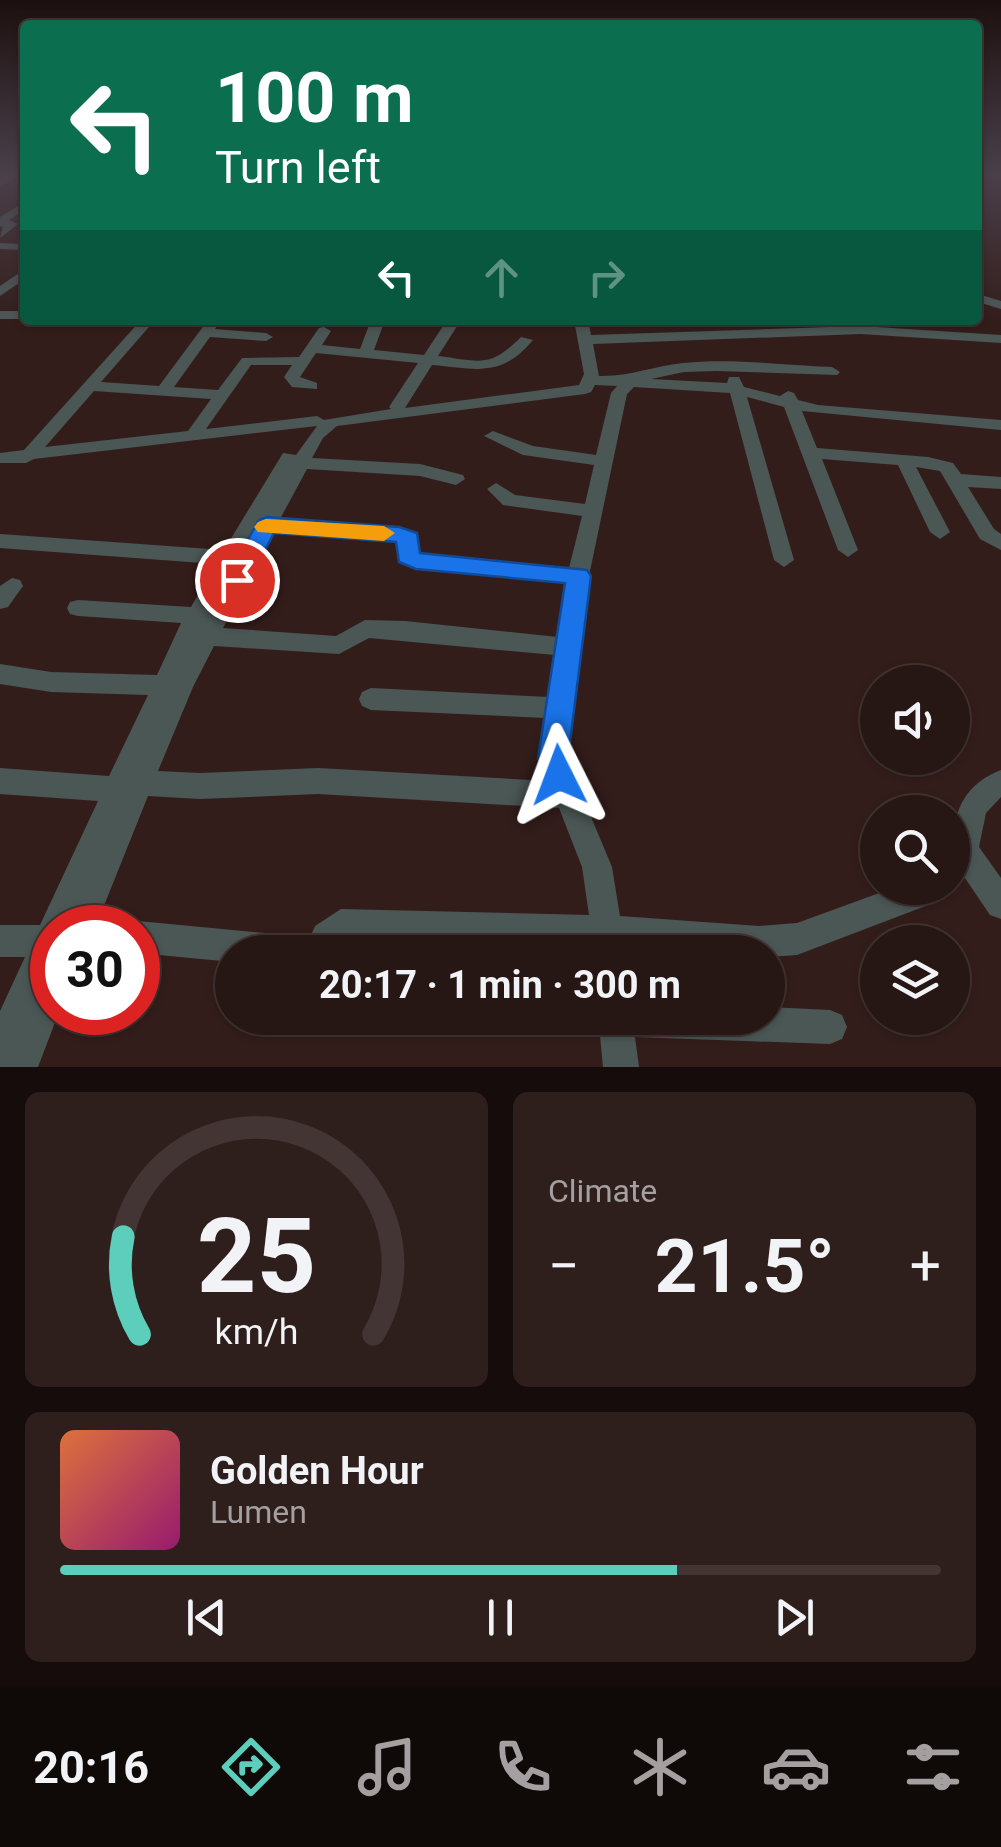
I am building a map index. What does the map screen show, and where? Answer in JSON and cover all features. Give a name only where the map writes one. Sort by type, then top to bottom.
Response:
[{"type":"street","points":[[0,235],[9,224]]},
{"type":"street","points":[[26,458],[144,325]]},
{"type":"street","points":[[365,354],[376,325]]},
{"type":"street","points":[[396,408],[450,325]]},
{"type":"street","points":[[582,325],[588,384]]},
{"type":"street","points":[[585,340],[666,336],[714,326],[883,325],[1001,339]]},
{"type":"street","points":[[163,391],[211,326],[266,337]]},
{"type":"street","points":[[714,326],[784,560]]},
{"type":"street","points":[[311,386],[298,384],[292,377],[324,332]]},
{"type":"street","points":[[666,336],[678,366]]},
{"type":"street","points":[[192,437],[247,361],[306,354],[365,354],[488,366],[507,359],[526,340]]},
{"type":"street","points":[[622,387],[678,366],[727,375],[791,405],[1001,425]]},
{"type":"street","points":[[778,370],[848,550]]},
{"type":"street","points":[[0,458],[26,458],[588,384],[622,387],[778,370],[832,372]]},
{"type":"street","points":[[128,786],[162,686],[267,525],[316,435],[332,422],[564,395],[588,384]]},
{"type":"street","points":[[89,386],[221,395]]},
{"type":"street","points":[[608,935],[598,867],[553,758],[578,576],[622,387]]},
{"type":"street","points":[[72,905],[181,685],[228,558],[298,440],[317,421]]},
{"type":"street","points":[[493,436],[529,451],[604,461]]},
{"type":"street","points":[[810,453],[939,464],[953,471],[987,534],[1001,543]]},
{"type":"street","points":[[904,460],[940,532]]},
{"type":"street","points":[[300,462],[420,470],[456,479]]},
{"type":"street","points":[[957,480],[1001,483]]},
{"type":"street","points":[[496,489],[510,501],[593,510]]},
{"type":"street","points":[[267,525],[399,534],[409,538],[408,556],[416,561],[578,576]]},
{"type":"street","points":[[0,541],[228,558]]},
{"type":"street","points":[[78,608],[332,645],[346,642],[365,629],[568,648]]},
{"type":"street","points":[[0,674],[50,682],[162,686]]},
{"type":"street","points":[[371,699],[558,708]]},
{"type":"street","points":[[0,781],[200,786],[318,780],[565,794]]},
{"type":"street","points":[[970,818],[980,796],[1001,783]]},
{"type":"street","points":[[970,874],[1001,904]]},
{"type":"street","points":[[785,941],[798,940],[888,905]]},
{"type":"street","points":[[328,935],[341,925],[499,935]]},
{"type":"street","points":[[0,940],[30,936]]},
{"type":"street","points":[[160,939],[215,944]]},
{"type":"street","points":[[0,1052],[30,991]]},
{"type":"street","points":[[785,1025],[830,1027]]},
{"type":"street","points":[[20,1067],[33,1035]]},
{"type":"street","points":[[618,1035],[621,1067]]},
{"type":"slow traffic","points":[[266,527],[384,533]]},
{"type":"route","points":[[237,580],[267,525],[399,534],[409,538],[411,560],[578,576],[553,758],[559,775]]}]
